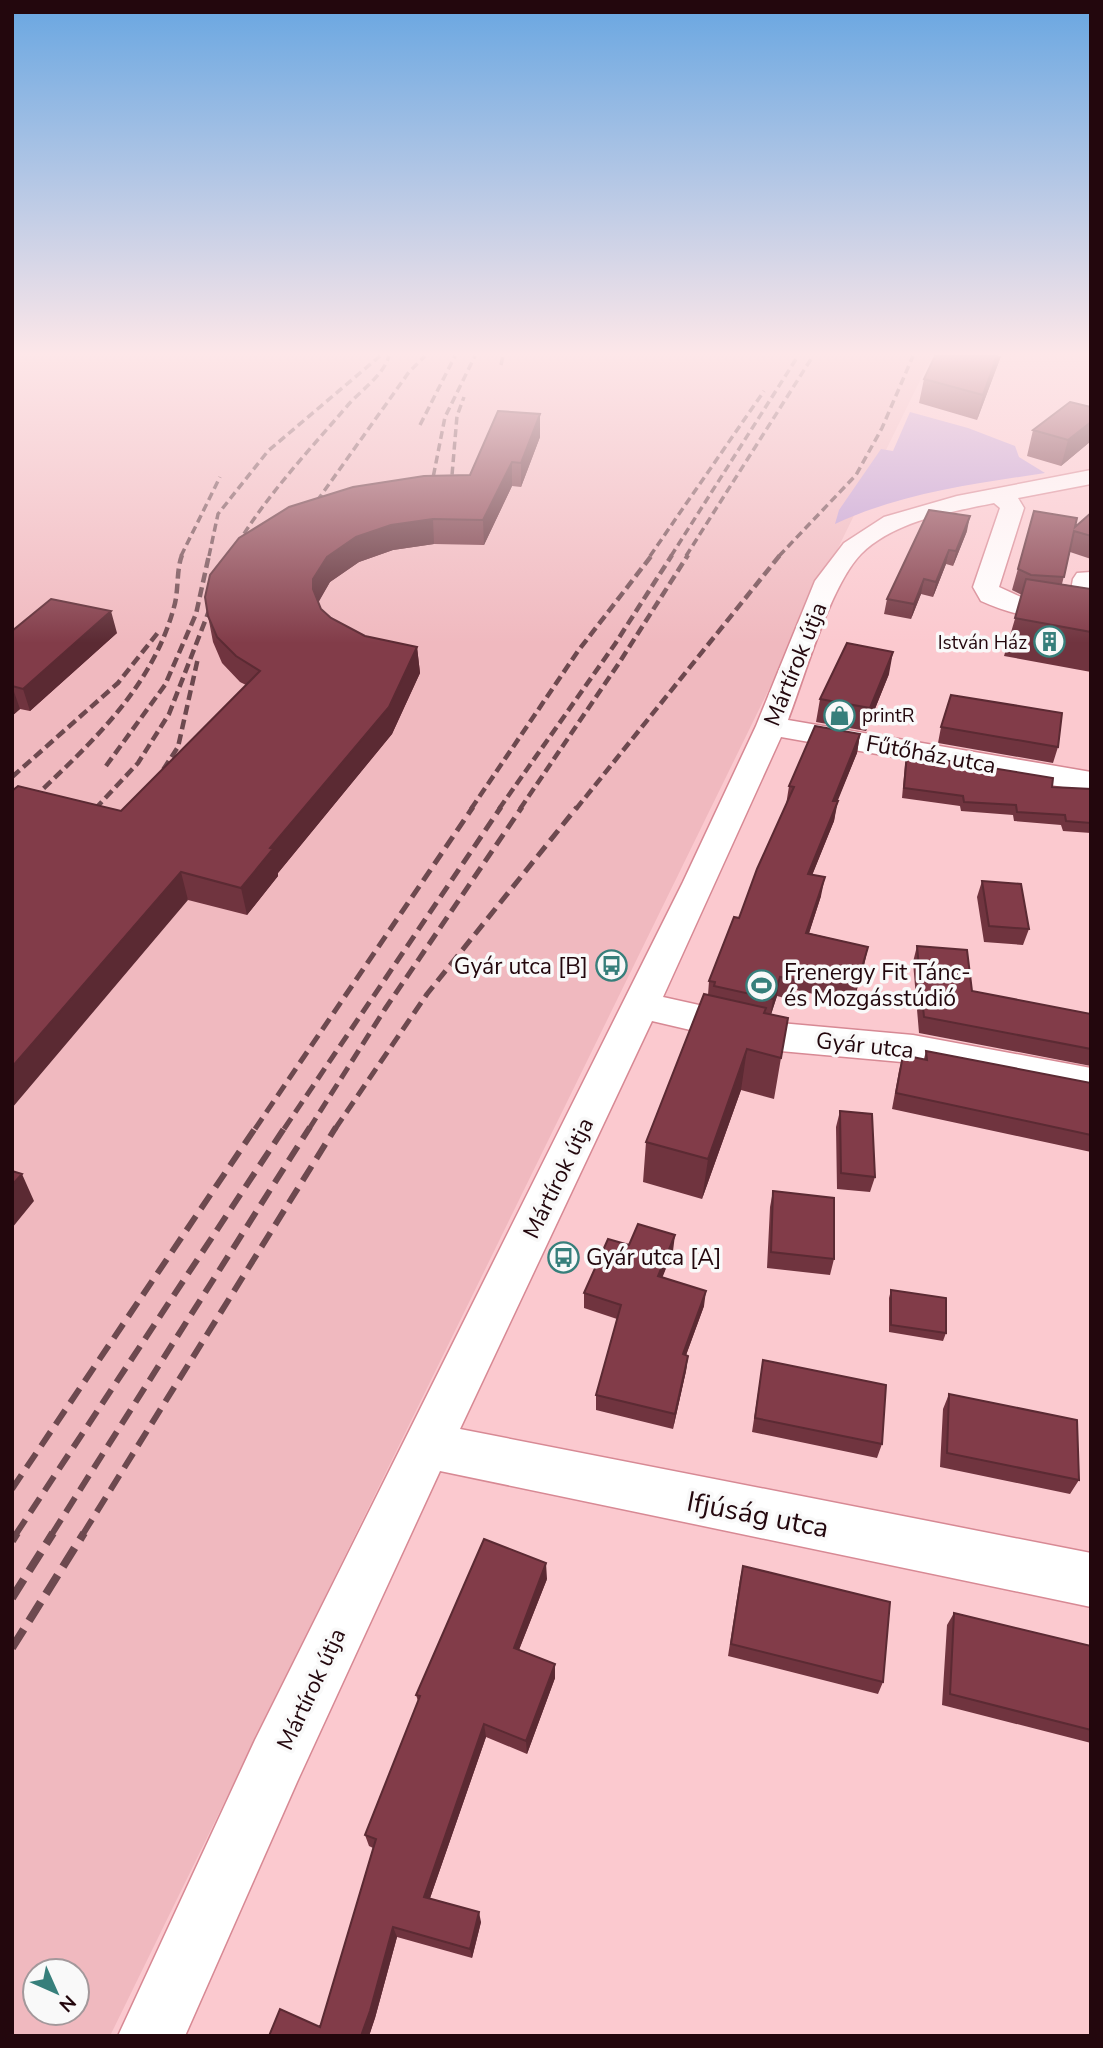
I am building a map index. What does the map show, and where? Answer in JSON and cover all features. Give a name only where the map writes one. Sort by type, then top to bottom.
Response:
[{"type":"street","name":"Mártírok útja","points":[[151,2036],[276,1761],[640,1005],[771,726],[828,580],[853,548],[877,530],[912,515],[1091,477]]},
{"type":"street","points":[[999,495],[1012,508],[986,587],[990,595],[1004,602],[1062,611],[1075,610],[1084,605],[1086,579]]},
{"type":"street","name":"Fűtőház utca","points":[[771,726],[1091,782]]},
{"type":"street","name":"Gyár utca","points":[[640,1005],[780,1037],[913,1049],[1091,1083]]},
{"type":"street","name":"Ifjúság utca","points":[[427,1445],[1091,1580]]},
{"type":"shaded area","points":[[12,452],[885,452],[110,2036],[12,2036]]},
{"type":"shaded area","points":[[879,452],[1017,452],[1019,457],[1045,473],[911,497],[835,524],[839,510]]},
{"type":"building","points":[[480,452],[525,452],[521,463],[512,462],[483,520],[433,519],[391,525],[356,537],[327,557],[313,579],[313,589],[321,609],[331,618],[365,636],[417,647],[389,707],[270,848],[273,849],[241,888],[181,872],[12,1067],[12,791],[18,786],[121,811],[260,671],[236,656],[217,637],[208,616],[205,597],[210,575],[239,538],[289,507],[353,487],[424,476],[470,475]]},
{"type":"building","points":[[929,510],[970,516],[956,551],[949,550],[936,582],[924,579],[914,604],[887,599]]},
{"type":"building","points":[[1034,511],[1077,518],[1075,527],[1091,513],[1091,536],[1074,531],[1064,577],[1031,575],[1018,569]]},
{"type":"building","points":[[1026,579],[1091,589],[1091,632],[1015,618]]},
{"type":"building","points":[[51,599],[111,611],[23,689],[12,686],[12,631]]},
{"type":"building","points":[[847,643],[893,652],[870,708],[820,699]]},
{"type":"building","points":[[951,695],[1062,713],[1058,747],[941,727]]},
{"type":"building","points":[[815,726],[860,734],[833,801],[838,801],[808,874],[825,877],[806,933],[868,947],[857,984],[799,970],[796,980],[780,977],[773,999],[714,986],[715,982],[709,981],[734,917],[739,918],[757,869],[794,787],[789,786]]},
{"type":"building","points":[[907,754],[1053,778],[1052,787],[1091,789],[1091,823],[1066,821],[1065,815],[1017,812],[1016,805],[964,802],[963,796],[904,788]]},
{"type":"building","points":[[982,881],[1021,884],[1029,929],[989,926]]},
{"type":"building","points":[[917,946],[967,950],[972,991],[1091,1014],[1091,1049],[924,1017]]},
{"type":"building","points":[[704,994],[766,1008],[764,1013],[788,1018],[781,1058],[747,1049],[708,1159],[646,1142]]},
{"type":"building","points":[[926,1051],[1091,1083],[1091,1135],[896,1093],[903,1055],[927,1060]]},
{"type":"building","points":[[840,1111],[872,1114],[875,1177],[841,1173]]},
{"type":"building","points":[[12,1171],[22,1174],[12,1185]]},
{"type":"building","points":[[773,1191],[834,1198],[834,1259],[771,1252]]},
{"type":"building","points":[[638,1224],[675,1235],[658,1276],[706,1291],[683,1354],[688,1356],[675,1414],[596,1395],[621,1305],[584,1293],[608,1239],[629,1245]]},
{"type":"building","points":[[891,1290],[946,1298],[946,1333],[891,1325]]},
{"type":"building","points":[[763,1360],[886,1385],[882,1444],[755,1418]]},
{"type":"building","points":[[949,1394],[1077,1420],[1079,1480],[947,1453]]},
{"type":"building","points":[[484,1539],[546,1563],[514,1648],[555,1664],[526,1741],[484,1724],[424,1897],[479,1912],[470,1949],[393,1927],[361,2036],[269,2036],[280,2009],[320,2027],[376,1839],[365,1835],[420,1696],[416,1695]]},
{"type":"building","points":[[743,1566],[890,1602],[883,1682],[731,1644]]},
{"type":"building","points":[[954,1613],[1091,1646],[1091,1730],[950,1694]]},
{"type":"railway","points":[[209,556],[218,514],[268,452]]},
{"type":"railway","points":[[231,555],[271,496],[307,452]]},
{"type":"railway","points":[[317,501],[352,452]]},
{"type":"railway","points":[[431,488],[438,452]]},
{"type":"railway","points":[[451,487],[454,452]]},
{"type":"railway","points":[[650,556],[722,452]]},
{"type":"railway","points":[[671,556],[737,452]]},
{"type":"railway","points":[[686,556],[752,452]]},
{"type":"railway","points":[[779,556],[856,475],[869,452]]},
{"type":"railway","points":[[181,556],[220,477]]},
{"type":"railway","points":[[22,809],[91,742],[132,693],[149,667],[174,607],[182,555]]},
{"type":"railway","points":[[106,766],[165,685],[196,614],[209,555]]},
{"type":"railway","points":[[471,809],[578,651],[652,555]]},
{"type":"railway","points":[[499,809],[615,644],[672,555]]},
{"type":"railway","points":[[520,809],[688,555]]},
{"type":"railway","points":[[576,809],[780,555]]},
{"type":"railway","points":[[95,809],[138,763],[169,714],[214,598]]},
{"type":"railway","points":[[12,777],[118,683],[160,630]]},
{"type":"railway","points":[[155,782],[178,747],[198,658]]},
{"type":"railway","points":[[12,818],[23,807]]},
{"type":"railway","points":[[84,821],[97,807]]},
{"type":"railway","points":[[255,1129],[473,807]]},
{"type":"railway","points":[[284,1129],[501,807]]},
{"type":"railway","points":[[309,1129],[385,1009],[522,807]]},
{"type":"railway","points":[[335,1129],[427,994],[577,807]]},
{"type":"railway","points":[[12,1489],[256,1127]]},
{"type":"railway","points":[[16,1534],[285,1127]]},
{"type":"railway","points":[[52,1534],[310,1127]]},
{"type":"railway","points":[[83,1534],[336,1127]]},
{"type":"railway","points":[[12,1541],[17,1533]]},
{"type":"railway","points":[[12,1598],[53,1533]]},
{"type":"railway","points":[[12,1648],[84,1533]]},
{"type":"place","name":"István Ház","points":[[1050,642]]},
{"type":"place","name":"printR","points":[[839,715]]},
{"type":"place","name":"Gyár utca [B]","points":[[611,966]]},
{"type":"place","name":"Frenergy Fit Tánc- és Mozgásstúdió","points":[[761,985]]},
{"type":"place","name":"Gyár utca [A]","points":[[563,1257]]}]
